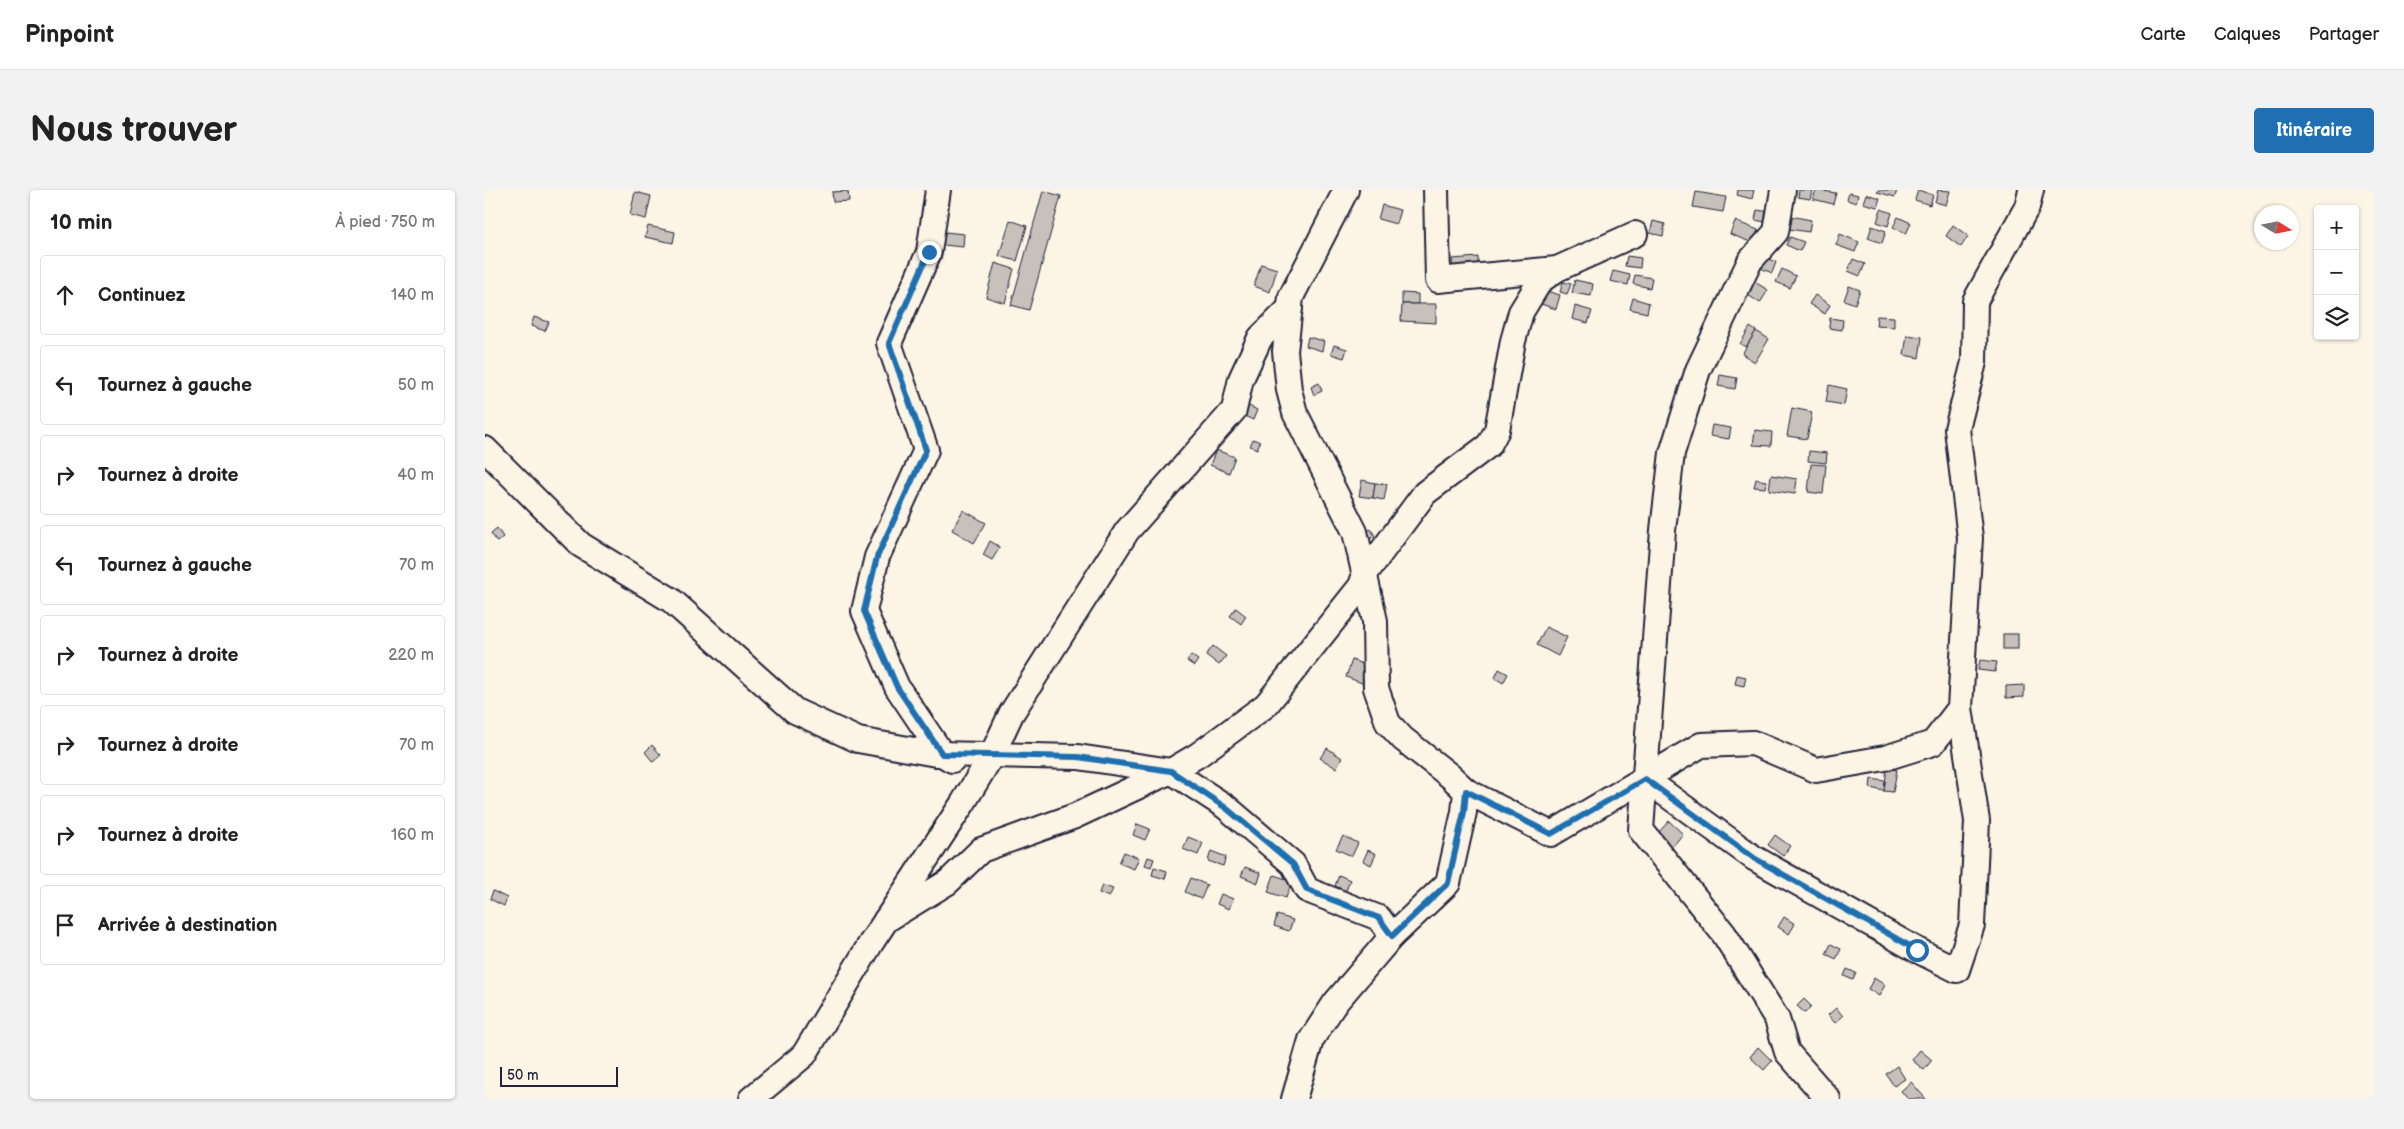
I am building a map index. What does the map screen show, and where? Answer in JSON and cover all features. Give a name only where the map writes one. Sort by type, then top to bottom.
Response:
[{"type":"street","points":[[938,190],[929,252],[889,343],[926,450],[877,557],[864,611],[897,687],[942,754],[966,769],[970,791]]},
{"type":"street","points":[[1347,190],[1291,296],[1285,351],[1289,390],[1295,413],[1355,532],[1375,621],[1376,688],[1388,723],[1403,739],[1451,776],[1466,791],[1551,834],[1701,745],[1753,743],[1816,770],[1885,758],[1933,743],[1961,708]]},
{"type":"street","points":[[1436,190],[1438,280],[1557,269]]},
{"type":"street","points":[[1783,190],[1776,232],[1750,261],[1702,362],[1672,453],[1663,530],[1641,830],[1724,934],[1777,1019],[1787,1052],[1828,1099]]},
{"type":"street","points":[[1645,779],[1754,858],[1917,950],[1957,970],[1973,925],[1977,821],[1961,708],[1970,538],[1957,429],[1974,362],[1975,300],[2027,207],[2031,190]]},
{"type":"street","points":[[886,920],[947,882],[981,850],[1075,816],[1171,771],[1198,755],[1266,705],[1361,586],[1365,574],[1425,493],[1489,445],[1497,430],[1513,341],[1521,312],[1540,281],[1557,269],[1635,234]]},
{"type":"street","points":[[751,1099],[804,1055],[886,920],[970,791],[992,755],[1011,714],[1127,531],[1234,410],[1241,379],[1260,338],[1290,308]]},
{"type":"street","points":[[485,449],[581,545],[671,600],[795,711],[858,740],[942,754],[1078,757],[1171,771],[1226,808],[1293,864],[1307,890],[1379,918],[1392,936]]},
{"type":"street","points":[[1294,1099],[1311,1040],[1335,1002],[1392,936],[1448,883],[1464,812],[1466,791]]},
{"type":"building","points":[[1738,190],[1754,190],[1752,199],[1737,195]]},
{"type":"building","points":[[1799,190],[1812,190],[1810,199],[1798,197]]},
{"type":"building","points":[[1816,190],[1836,193],[1833,204],[1813,199]]},
{"type":"building","points":[[1878,190],[1897,190],[1895,197],[1877,192]]},
{"type":"building","points":[[1918,190],[1933,195],[1930,205],[1915,200]]},
{"type":"building","points":[[1938,190],[1950,191],[1946,205],[1935,202]]},
{"type":"building","points":[[848,191],[849,201],[833,202],[832,192]]},
{"type":"building","points":[[1043,191],[1061,196],[1029,310],[1011,305]]},
{"type":"building","points":[[635,192],[651,196],[646,219],[630,215]]},
{"type":"building","points":[[1696,192],[1726,197],[1723,212],[1693,207]]},
{"type":"building","points":[[1849,193],[1858,195],[1856,203],[1847,200]]},
{"type":"building","points":[[1866,194],[1880,198],[1877,207],[1863,203]]},
{"type":"building","points":[[1382,205],[1400,210],[1396,224],[1378,219]]},
{"type":"building","points":[[1881,209],[1892,213],[1888,226],[1877,222]]},
{"type":"building","points":[[1757,210],[1776,213],[1775,224],[1755,220]]},
{"type":"building","points":[[1785,215],[1811,220],[1809,232],[1782,228]]},
{"type":"building","points":[[1898,217],[1911,223],[1906,234],[1893,227]]},
{"type":"building","points":[[1010,220],[1027,226],[1017,261],[999,256]]},
{"type":"building","points":[[1653,221],[1665,224],[1663,236],[1650,233]]},
{"type":"building","points":[[1735,221],[1758,230],[1753,243],[1730,234]]},
{"type":"building","points":[[1953,225],[1968,236],[1961,247],[1946,236]]},
{"type":"building","points":[[648,226],[675,232],[673,243],[645,237]]},
{"type":"building","points":[[1872,226],[1886,231],[1882,243],[1868,238]]},
{"type":"building","points":[[945,232],[964,234],[963,247],[943,245]]},
{"type":"building","points":[[1840,234],[1859,242],[1855,252],[1836,245]]},
{"type":"building","points":[[1790,237],[1804,242],[1800,251],[1786,245]]},
{"type":"building","points":[[1627,256],[1641,258],[1640,268],[1625,266]]},
{"type":"building","points":[[1760,256],[1776,262],[1772,273],[1756,266]]},
{"type":"building","points":[[1478,257],[1478,272],[1453,274],[1452,259]]},
{"type":"building","points":[[1853,259],[1865,264],[1860,276],[1848,271]]},
{"type":"building","points":[[995,263],[1014,269],[1005,303],[986,297]]},
{"type":"building","points":[[1261,264],[1277,269],[1270,292],[1254,286]]},
{"type":"building","points":[[1782,269],[1796,276],[1790,288],[1776,282]]},
{"type":"building","points":[[1613,271],[1630,275],[1628,285],[1610,281]]},
{"type":"building","points":[[1635,275],[1652,278],[1650,288],[1633,284]]},
{"type":"building","points":[[1575,280],[1593,284],[1591,296],[1572,293]]},
{"type":"building","points":[[1753,281],[1768,290],[1760,303],[1745,293]]},
{"type":"building","points":[[1563,282],[1571,284],[1567,294],[1560,292]]},
{"type":"building","points":[[1849,286],[1860,290],[1855,304],[1844,300]]},
{"type":"building","points":[[1543,290],[1560,295],[1556,309],[1538,303]]},
{"type":"building","points":[[1402,293],[1418,294],[1418,304],[1402,304]]},
{"type":"building","points":[[1815,295],[1830,305],[1825,314],[1809,304]]},
{"type":"building","points":[[1633,298],[1649,303],[1647,313],[1630,309]]},
{"type":"building","points":[[1402,304],[1436,304],[1436,323],[1401,321]]},
{"type":"building","points":[[1575,306],[1592,311],[1588,323],[1572,319]]},
{"type":"building","points":[[1877,316],[1894,317],[1894,327],[1876,326]]},
{"type":"building","points":[[534,317],[549,322],[545,331],[531,326]]},
{"type":"building","points":[[1830,318],[1843,320],[1842,330],[1829,328]]},
{"type":"building","points":[[1750,327],[1756,331],[1746,347],[1740,344]]},
{"type":"building","points":[[1756,331],[1769,339],[1755,362],[1742,354]]},
{"type":"building","points":[[1907,335],[1922,337],[1919,358],[1904,355]]},
{"type":"building","points":[[1308,337],[1324,341],[1322,351],[1306,346]]},
{"type":"building","points":[[1334,345],[1347,349],[1344,358],[1331,354]]},
{"type":"building","points":[[1720,375],[1737,378],[1735,389],[1718,386]]},
{"type":"building","points":[[1319,383],[1322,391],[1314,395],[1311,387]]},
{"type":"building","points":[[1829,385],[1847,389],[1844,405],[1826,402]]},
{"type":"building","points":[[1243,403],[1257,410],[1253,420],[1238,413]]},
{"type":"building","points":[[1792,408],[1812,412],[1807,439],[1787,436]]},
{"type":"building","points":[[1712,425],[1731,428],[1729,439],[1710,436]]},
{"type":"building","points":[[1755,430],[1772,432],[1771,446],[1753,445]]},
{"type":"building","points":[[1253,439],[1260,442],[1257,449],[1250,446]]},
{"type":"building","points":[[1216,450],[1235,457],[1229,473],[1210,465]]},
{"type":"building","points":[[1809,451],[1827,453],[1826,463],[1808,461]]},
{"type":"building","points":[[1811,464],[1826,465],[1823,494],[1808,492]]},
{"type":"building","points":[[1771,475],[1797,479],[1795,494],[1769,490]]},
{"type":"building","points":[[1756,479],[1766,481],[1765,488],[1754,487]]},
{"type":"building","points":[[1362,480],[1375,483],[1373,498],[1359,496]]},
{"type":"building","points":[[1375,483],[1387,484],[1384,500],[1373,498]]},
{"type":"building","points":[[963,510],[986,523],[974,543],[952,530]]},
{"type":"building","points":[[497,528],[503,537],[497,542],[491,533]]},
{"type":"building","points":[[1371,529],[1375,536],[1367,540],[1363,533]]},
{"type":"building","points":[[990,541],[1000,547],[992,560],[983,555]]},
{"type":"building","points":[[1236,608],[1246,616],[1241,624],[1230,616]]},
{"type":"building","points":[[1546,627],[1567,637],[1558,656],[1537,645]]},
{"type":"building","points":[[2003,634],[2018,634],[2018,649],[2003,649]]},
{"type":"building","points":[[1213,646],[1226,656],[1219,665],[1206,655]]},
{"type":"building","points":[[1191,655],[1198,660],[1194,666],[1187,661]]},
{"type":"building","points":[[1352,660],[1368,666],[1362,683],[1346,677]]},
{"type":"building","points":[[1980,660],[1997,662],[1995,672],[1978,670]]},
{"type":"building","points":[[1499,669],[1508,674],[1503,683],[1495,678]]},
{"type":"building","points":[[1737,675],[1746,677],[1744,686],[1735,684]]},
{"type":"building","points":[[2024,685],[2024,697],[2006,698],[2006,686]]},
{"type":"building","points":[[652,745],[661,755],[653,762],[645,752]]},
{"type":"building","points":[[1327,748],[1342,758],[1336,768],[1320,758]]},
{"type":"building","points":[[1887,768],[1897,770],[1893,792],[1884,791]]},
{"type":"building","points":[[1871,779],[1885,781],[1884,791],[1870,788]]},
{"type":"building","points":[[1669,821],[1683,834],[1672,847],[1657,834]]},
{"type":"building","points":[[1137,824],[1150,829],[1145,840],[1133,835]]},
{"type":"building","points":[[1775,835],[1790,846],[1783,856],[1768,845]]},
{"type":"building","points":[[1343,836],[1358,843],[1352,856],[1336,849]]},
{"type":"building","points":[[1188,837],[1203,843],[1198,855],[1183,849]]},
{"type":"building","points":[[1368,850],[1376,854],[1371,865],[1363,861]]},
{"type":"building","points":[[1211,851],[1226,857],[1223,866],[1208,861]]},
{"type":"building","points":[[1124,852],[1139,858],[1134,869],[1119,863]]},
{"type":"building","points":[[1148,857],[1154,859],[1151,867],[1145,865]]},
{"type":"building","points":[[1154,867],[1167,871],[1165,879],[1152,875]]},
{"type":"building","points":[[1245,867],[1261,873],[1258,883],[1241,876]]},
{"type":"building","points":[[1274,875],[1292,881],[1286,898],[1268,892]]},
{"type":"building","points":[[1339,875],[1350,880],[1346,891],[1335,886]]},
{"type":"building","points":[[1191,878],[1207,885],[1201,899],[1185,892]]},
{"type":"building","points":[[1102,885],[1113,889],[1109,897],[1099,893]]},
{"type":"building","points":[[493,891],[507,898],[504,906],[490,899]]},
{"type":"building","points":[[1221,894],[1233,899],[1229,909],[1217,904]]},
{"type":"building","points":[[1277,915],[1293,920],[1289,931],[1274,926]]},
{"type":"building","points":[[1784,917],[1795,924],[1789,934],[1778,927]]},
{"type":"building","points":[[1831,944],[1841,949],[1836,959],[1826,954]]},
{"type":"building","points":[[1847,969],[1856,973],[1853,980],[1844,976]]},
{"type":"building","points":[[1874,978],[1885,985],[1879,996],[1868,989]]},
{"type":"building","points":[[1804,999],[1811,1006],[1805,1013],[1797,1006]]},
{"type":"building","points":[[1836,1008],[1843,1016],[1835,1023],[1828,1015]]},
{"type":"building","points":[[1758,1047],[1772,1061],[1764,1070],[1750,1057]]},
{"type":"building","points":[[1920,1050],[1932,1060],[1924,1070],[1912,1060]]},
{"type":"building","points":[[1897,1066],[1905,1079],[1894,1086],[1886,1074]]},
{"type":"building","points":[[1911,1082],[1926,1099],[1908,1099],[1901,1091]]},
{"type":"route","points":[[929,252],[889,343],[926,450],[877,557],[864,611],[897,687],[942,754],[1078,757],[1171,771],[1226,808],[1293,864],[1307,890],[1379,918],[1392,936],[1448,883],[1464,812],[1466,791],[1551,834],[1645,779],[1754,858],[1917,950]]}]
